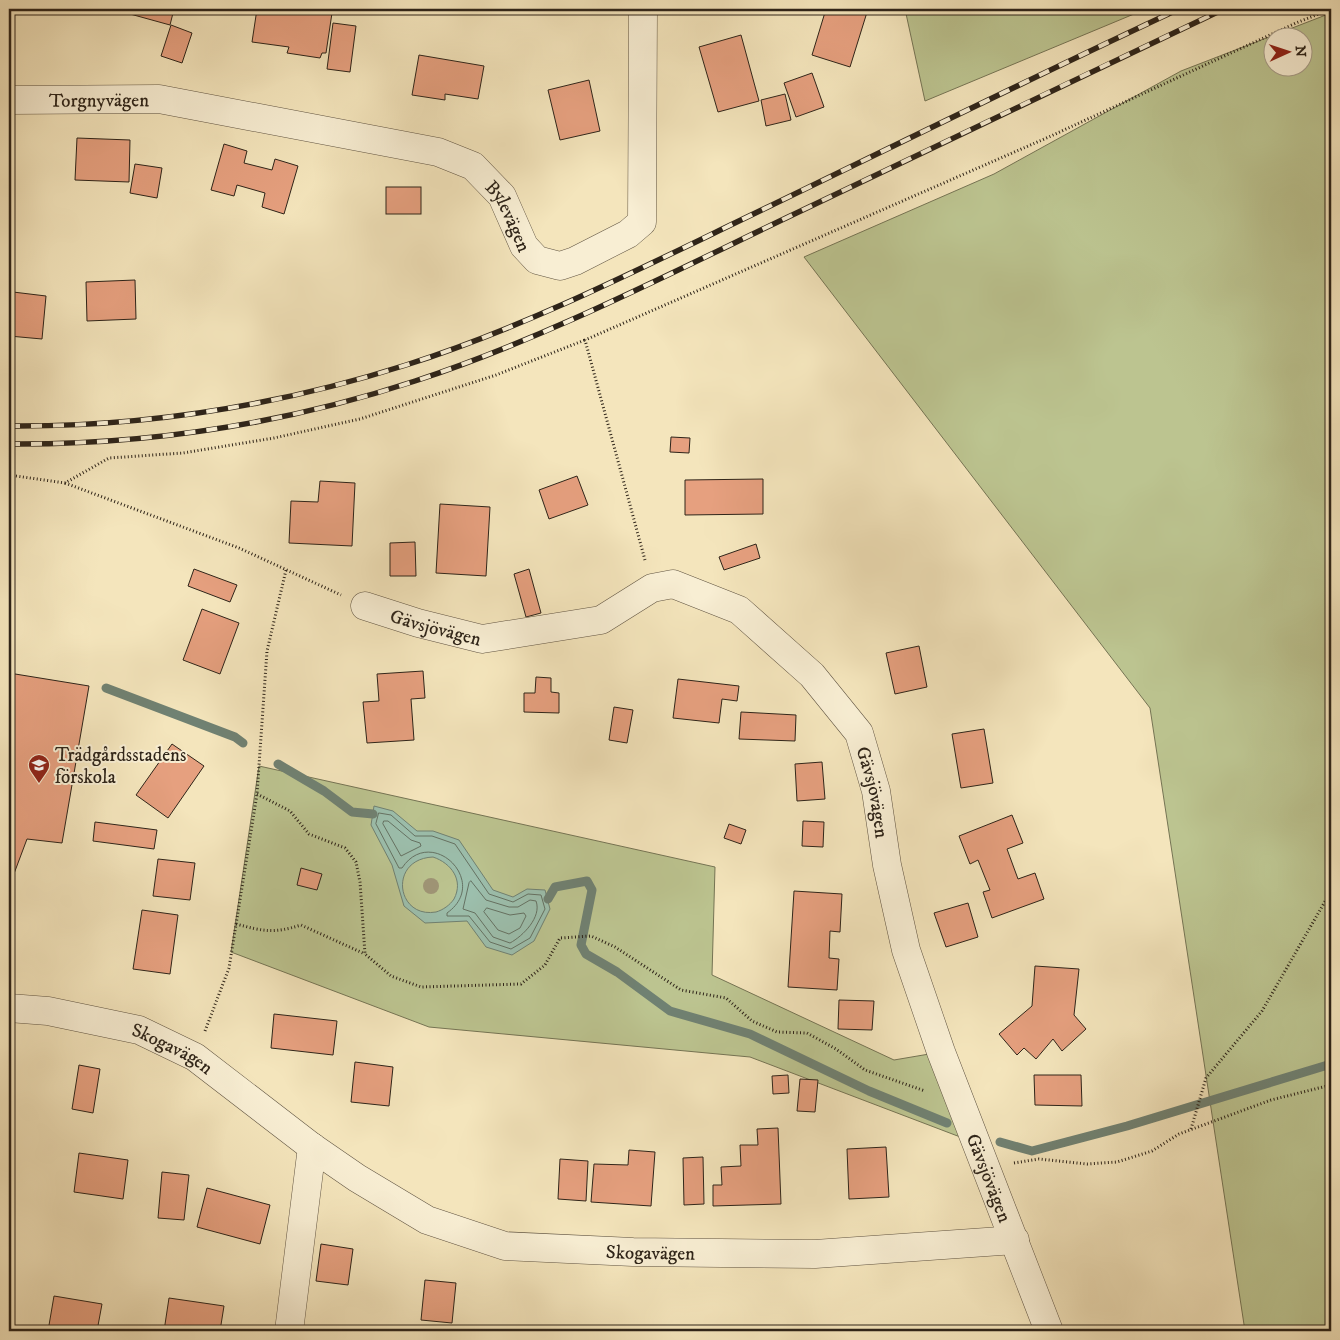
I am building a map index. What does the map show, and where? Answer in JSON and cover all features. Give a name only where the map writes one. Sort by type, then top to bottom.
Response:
[{"type":"street","name":"Bylevägen","points":[[188,104],[438,152],[474,166],[502,196],[524,246],[537,260],[560,266],[628,234],[642,222],[643,9]]},
{"type":"street","name":"Torgnyvägen","points":[[9,100],[159,99],[188,104]]},
{"type":"street","name":"Gävsjövägen","points":[[364,606],[418,623],[482,639],[601,620],[652,588],[673,584],[739,610],[812,675],[859,733],[876,791],[887,865],[906,950],[958,1096],[1049,1331]]},
{"type":"street","name":"Skogavägen","points":[[9,1008],[48,1011],[140,1030],[196,1057],[312,1147],[357,1178],[428,1220],[505,1246],[633,1252],[815,1254],[1015,1240]]},
{"type":"street","points":[[289,1331],[312,1147]]},
{"type":"path","points":[[65,483],[109,458],[183,453],[274,438],[360,419],[496,374],[585,340],[1051,136],[1296,23],[1331,9]]},
{"type":"path","points":[[585,340],[652,588]]},
{"type":"path","points":[[9,475],[65,483],[239,548],[364,606]]},
{"type":"path","points":[[196,1057],[229,968],[257,794],[268,651],[286,570]]},
{"type":"path","points":[[257,794],[290,812],[309,834],[344,848],[356,862],[360,882],[365,954]]},
{"type":"path","points":[[1191,1130],[1206,1078],[1262,1011],[1331,890]]},
{"type":"path","points":[[236,924],[265,931],[281,932],[301,925],[365,954],[391,976],[421,987],[521,984],[545,965],[560,938],[591,936],[615,947],[681,990],[726,998],[752,1021],[777,1032],[807,1034],[836,1048],[865,1070],[920,1090],[958,1096]]},
{"type":"path","points":[[989,1175],[1012,1163],[1039,1159],[1087,1164],[1117,1162],[1152,1151],[1179,1134],[1271,1100],[1331,1085]]},
{"type":"green space","points":[[905,9],[1146,9],[925,101]]},
{"type":"green space","points":[[1331,13],[1331,1331],[1245,1331],[1150,708],[804,257],[994,174],[1181,71],[1262,40],[1262,78],[1312,78],[1312,28],[1292,28]]},
{"type":"green space","points":[[259,766],[715,867],[712,975],[894,1060],[941,1052],[976,1143],[750,1057],[429,1027],[231,952]]},
{"type":"water","points":[[374,806],[393,811],[417,831],[433,831],[459,840],[493,890],[513,897],[527,889],[545,890],[550,909],[534,941],[512,955],[486,947],[467,921],[425,923],[404,906],[392,865],[371,825]],"holes":[[[433,857],[445,863],[454,873],[457,892],[454,899],[444,909],[436,912],[423,912],[412,907],[406,898],[403,888],[404,877],[409,867],[419,860]]]},
{"type":"building","points":[[112,9],[174,9],[170,25]]},
{"type":"building","points":[[257,9],[322,9],[322,11],[332,13],[326,53],[322,53],[320,58],[287,53],[289,47],[252,42]]},
{"type":"building","points":[[826,9],[868,9],[850,67],[812,55]]},
{"type":"building","points":[[333,23],[356,26],[350,72],[327,69]]},
{"type":"building","points":[[171,25],[192,33],[182,63],[161,56]]},
{"type":"building","points":[[741,35],[759,101],[718,112],[699,47]]},
{"type":"building","points":[[419,55],[484,66],[478,99],[445,94],[445,100],[412,95]]},
{"type":"building","points":[[812,73],[824,107],[796,117],[784,83]]},
{"type":"building","points":[[589,80],[600,131],[560,140],[548,90]]},
{"type":"building","points":[[785,94],[791,120],[766,126],[761,100]]},
{"type":"building","points":[[77,138],[130,140],[129,182],[75,180]]},
{"type":"building","points":[[224,144],[247,151],[244,163],[272,170],[275,159],[298,166],[284,214],[262,207],[265,193],[237,185],[234,196],[211,190]]},
{"type":"building","points":[[135,164],[162,168],[157,198],[130,193]]},
{"type":"building","points":[[386,187],[421,187],[421,214],[386,214]]},
{"type":"building","points":[[135,280],[136,319],[87,321],[86,282]]},
{"type":"building","points":[[13,292],[46,296],[42,339],[9,336]]},
{"type":"building","points":[[671,437],[690,438],[689,453],[670,452]]},
{"type":"building","points":[[577,476],[588,505],[549,519],[539,490]]},
{"type":"building","points":[[763,479],[763,514],[685,515],[685,480]]},
{"type":"building","points":[[320,481],[355,483],[352,546],[289,543],[291,501],[318,502]]},
{"type":"building","points":[[440,504],[490,507],[486,576],[436,573]]},
{"type":"building","points":[[415,542],[416,576],[390,576],[390,543]]},
{"type":"building","points":[[756,544],[760,558],[724,570],[719,557]]},
{"type":"building","points":[[194,569],[237,585],[230,602],[188,586]]},
{"type":"building","points":[[529,569],[541,613],[526,617],[514,574]]},
{"type":"building","points":[[202,609],[239,623],[220,674],[183,660]]},
{"type":"building","points":[[919,646],[927,687],[895,694],[886,653]]},
{"type":"building","points":[[423,671],[425,698],[411,699],[414,740],[367,743],[363,702],[379,701],[377,674]]},
{"type":"building","points":[[9,673],[89,686],[62,843],[27,839],[9,887]]},
{"type":"building","points":[[536,677],[551,678],[551,692],[559,693],[559,713],[524,712],[524,693],[535,693]]},
{"type":"building","points":[[678,679],[739,686],[737,701],[722,699],[719,723],[673,718]]},
{"type":"building","points":[[614,707],[633,710],[627,743],[609,740]]},
{"type":"building","points":[[741,712],[796,715],[795,741],[739,739]]},
{"type":"building","points":[[984,729],[993,783],[961,788],[952,734]]},
{"type":"building","points":[[172,744],[204,766],[168,818],[136,795]]},
{"type":"building","points":[[822,762],[825,799],[797,801],[795,764]]},
{"type":"building","points":[[1012,815],[1023,843],[1007,849],[1018,879],[1035,873],[1044,899],[992,918],[983,892],[990,890],[978,860],[970,864],[959,836]]},
{"type":"building","points":[[803,821],[824,822],[823,847],[802,846]]},
{"type":"building","points":[[95,822],[157,830],[154,849],[93,841]]},
{"type":"building","points":[[729,824],[746,830],[741,844],[724,838]]},
{"type":"building","points":[[158,859],[195,863],[190,900],[153,896]]},
{"type":"building","points":[[301,868],[322,874],[317,890],[297,885]]},
{"type":"building","points":[[794,891],[842,894],[840,932],[830,931],[829,958],[839,959],[837,990],[788,987]]},
{"type":"building","points":[[968,903],[978,937],[946,947],[934,913]]},
{"type":"building","points":[[142,910],[178,915],[170,974],[133,969]]},
{"type":"building","points":[[1035,966],[1079,969],[1074,1015],[1086,1029],[1062,1051],[1053,1039],[1036,1059],[1024,1048],[1017,1055],[999,1034],[1032,1006]]},
{"type":"building","points":[[839,1000],[874,1001],[872,1030],[838,1029]]},
{"type":"building","points":[[274,1014],[337,1021],[333,1055],[271,1048]]},
{"type":"building","points":[[355,1062],[393,1067],[389,1106],[351,1102]]},
{"type":"building","points":[[79,1065],[100,1069],[93,1113],[72,1109]]},
{"type":"building","points":[[788,1075],[789,1093],[773,1094],[772,1076]]},
{"type":"building","points":[[1034,1075],[1081,1075],[1082,1106],[1035,1105]]},
{"type":"building","points":[[800,1079],[818,1080],[815,1112],[797,1111]]},
{"type":"building","points":[[778,1128],[781,1204],[713,1206],[713,1185],[722,1185],[721,1167],[741,1166],[740,1145],[758,1145],[757,1129]]},
{"type":"building","points":[[886,1147],[889,1197],[849,1199],[847,1149]]},
{"type":"building","points":[[629,1150],[655,1152],[651,1206],[591,1202],[594,1164],[628,1165]]},
{"type":"building","points":[[79,1153],[128,1160],[123,1199],[74,1192]]},
{"type":"building","points":[[703,1157],[704,1204],[684,1205],[683,1158]]},
{"type":"building","points":[[560,1159],[588,1161],[586,1201],[558,1199]]},
{"type":"building","points":[[162,1172],[189,1175],[184,1220],[158,1218]]},
{"type":"building","points":[[207,1188],[270,1205],[260,1244],[197,1227]]},
{"type":"building","points":[[321,1244],[353,1249],[348,1285],[316,1281]]},
{"type":"building","points":[[425,1280],[456,1283],[452,1323],[421,1320]]},
{"type":"building","points":[[54,1296],[102,1304],[97,1331],[48,1331]]},
{"type":"building","points":[[169,1298],[224,1306],[220,1331],[164,1331]]},
{"type":"waterway","points":[[106,688],[235,737],[243,743]]},
{"type":"waterway","points":[[278,764],[324,791],[352,812],[373,814]]},
{"type":"waterway","points":[[548,899],[555,887],[587,881],[592,890],[581,945],[586,954],[617,972],[670,1011],[750,1034],[869,1091],[947,1123]]},
{"type":"waterway","points":[[1000,1142],[1032,1151],[1127,1126],[1331,1064]]},
{"type":"railway","points":[[9,426],[110,423],[160,418],[259,403],[357,379],[453,349],[545,312],[636,271],[1179,9]]},
{"type":"railway","points":[[9,444],[112,441],[215,429],[316,409],[366,396],[463,364],[603,306],[1224,9]]},
{"type":"place","name":"Trädgårdsstadens förskola","points":[[39,784]]}]
